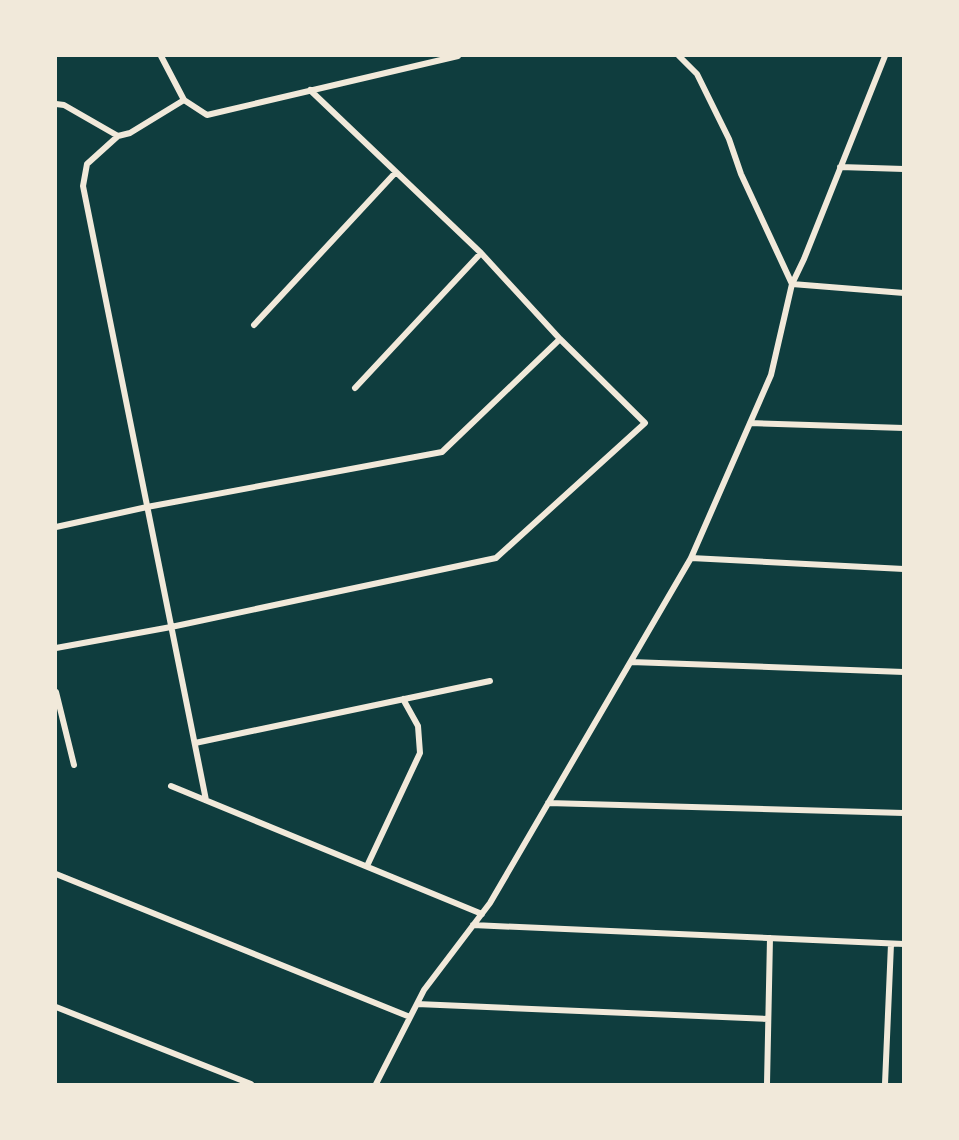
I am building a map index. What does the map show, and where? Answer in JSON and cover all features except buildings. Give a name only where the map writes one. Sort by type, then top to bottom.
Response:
[{"type":"street","points":[[161,56],[184,100],[207,115],[445,57],[458,56]]},
{"type":"street","points":[[679,56],[697,74],[706,92],[792,284]]},
{"type":"street","points":[[376,1084],[424,990],[482,914],[691,558],[771,375],[792,284],[885,56]]},
{"type":"street","points":[[56,648],[171,627],[496,558],[645,423],[561,339],[481,253],[310,90]]},
{"type":"street","points":[[184,100],[130,133],[118,136],[87,164],[83,186],[206,800]]},
{"type":"street","points":[[56,104],[64,105],[118,136]]},
{"type":"street","points":[[840,167],[903,169]]},
{"type":"street","points":[[254,325],[396,172]]},
{"type":"street","points":[[354,388],[481,253]]},
{"type":"street","points":[[792,284],[903,293]]},
{"type":"street","points":[[56,527],[147,507],[442,452],[561,339]]},
{"type":"street","points":[[750,423],[903,428]]},
{"type":"street","points":[[691,558],[903,569]]},
{"type":"street","points":[[631,662],[903,672]]},
{"type":"street","points":[[195,743],[490,681]]},
{"type":"street","points":[[56,692],[74,765]]},
{"type":"street","points":[[367,866],[420,753],[418,726],[403,699]]},
{"type":"street","points":[[171,786],[482,914]]},
{"type":"street","points":[[548,803],[903,813]]},
{"type":"street","points":[[56,874],[410,1017]]},
{"type":"street","points":[[473,926],[903,945]]},
{"type":"street","points":[[767,1084],[770,938]]},
{"type":"street","points":[[885,1084],[891,944]]},
{"type":"street","points":[[417,1004],[768,1019]]},
{"type":"street","points":[[56,1006],[251,1084]]}]
